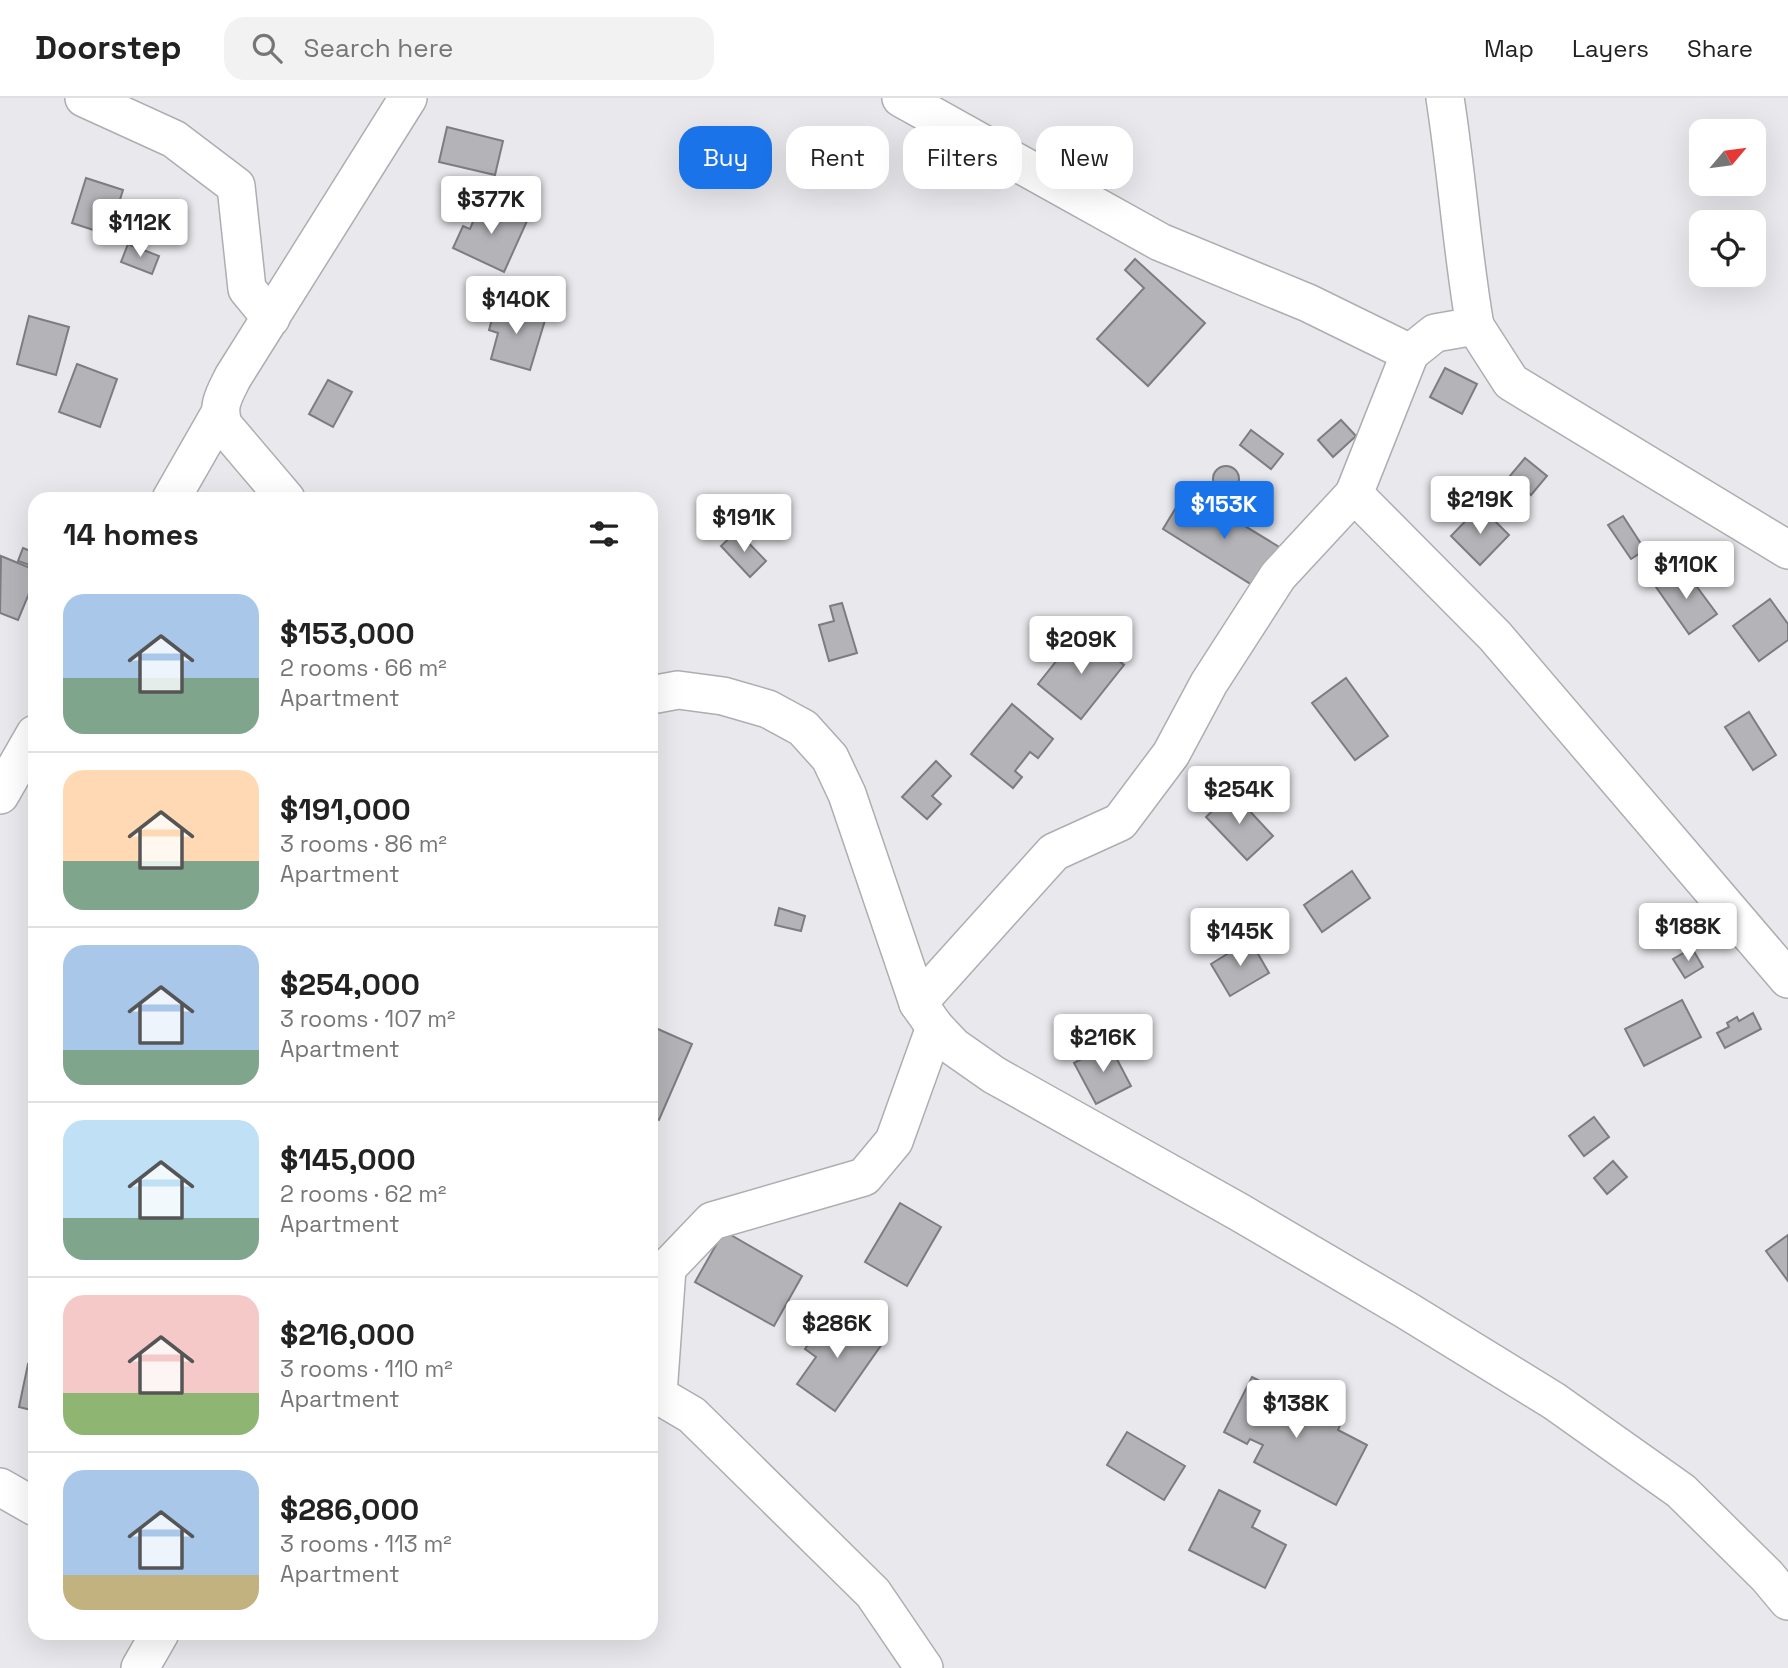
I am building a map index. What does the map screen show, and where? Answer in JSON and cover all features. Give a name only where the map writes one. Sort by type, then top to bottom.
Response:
[{"type":"street","points":[[84,98],[174,139],[236,186],[247,289],[271,318]]},
{"type":"street","points":[[175,492],[219,415],[220,402],[233,377],[408,98]]},
{"type":"street","points":[[901,98],[1160,242],[1308,303],[1410,353]]},
{"type":"street","points":[[1445,98],[1475,326],[1511,382],[1788,550]]},
{"type":"street","points":[[658,1302],[659,1271],[712,1222],[864,1177],[894,1142],[927,1015],[1054,852],[1120,822],[1171,754],[1209,683],[1278,576],[1354,494],[1410,353],[1435,333],[1475,326]]},
{"type":"street","points":[[219,415],[232,438],[280,492]]},
{"type":"street","points":[[1354,494],[1495,636],[1788,979]]},
{"type":"street","points":[[658,694],[678,690],[723,696],[768,709],[803,727],[830,758],[847,794],[927,1015],[954,1047],[994,1075],[1275,1233],[1554,1401],[1681,1491],[1767,1576],[1788,1601]]},
{"type":"street","points":[[0,795],[28,746]]},
{"type":"street","points":[[658,1395],[692,1415],[873,1593],[924,1668]]},
{"type":"street","points":[[0,1488],[28,1503]]},
{"type":"street","points":[[140,1668],[156,1640]]},
{"type":"building","points":[[447,127],[503,141],[495,175],[439,162]]},
{"type":"building","points":[[86,178],[123,190],[109,235],[72,223]]},
{"type":"building","points":[[482,200],[527,221],[504,272],[453,248],[463,226],[470,229]]},
{"type":"building","points":[[128,244],[159,256],[152,274],[121,262]]},
{"type":"building","points":[[1135,259],[1205,323],[1148,386],[1097,339],[1144,288],[1125,270]]},
{"type":"building","points":[[504,304],[546,317],[530,370],[491,359],[498,333],[489,330],[494,312],[501,314]]},
{"type":"building","points":[[29,316],[69,327],[56,375],[17,364]]},
{"type":"building","points":[[77,364],[117,379],[100,427],[59,412]]},
{"type":"building","points":[[1445,368],[1477,384],[1462,414],[1430,397]]},
{"type":"building","points":[[328,380],[352,392],[333,427],[309,414]]},
{"type":"building","points":[[1341,420],[1356,436],[1333,457],[1318,440]]},
{"type":"building","points":[[1251,430],[1283,454],[1271,469],[1240,445]]},
{"type":"building","points":[[1525,458],[1547,476],[1531,495],[1509,477]]},
{"type":"building","points":[[1226,466],[1235,470],[1239,479],[1235,488],[1226,492],[1217,488],[1213,479],[1217,470]]},
{"type":"building","points":[[1202,500],[1281,548],[1257,588],[1163,529],[1180,501],[1195,511]]},
{"type":"building","points":[[1480,506],[1509,535],[1480,565],[1451,536]]},
{"type":"building","points":[[1623,516],[1645,550],[1631,559],[1608,525]]},
{"type":"building","points":[[737,531],[766,561],[750,577],[721,546]]},
{"type":"building","points":[[23,548],[28,550],[28,565],[18,561]]},
{"type":"building","points":[[1,556],[28,567],[28,596],[18,620],[0,613]]},
{"type":"building","points":[[1683,568],[1717,614],[1689,634],[1656,587]]},
{"type":"building","points":[[1770,599],[1788,624],[1788,640],[1759,661],[1733,626]]},
{"type":"building","points":[[842,603],[857,653],[829,661],[819,625],[834,621],[830,606]]},
{"type":"building","points":[[1085,633],[1124,665],[1081,719],[1038,684],[1062,654],[1066,657]]},
{"type":"building","points":[[1346,678],[1388,736],[1355,760],[1312,703]]},
{"type":"building","points":[[1012,704],[1053,739],[1038,758],[1030,752],[1015,771],[1022,777],[1013,788],[971,754]]},
{"type":"building","points":[[1749,712],[1776,755],[1753,770],[1725,727]]},
{"type":"building","points":[[936,761],[951,776],[932,796],[941,804],[927,819],[902,797]]},
{"type":"building","points":[[1232,792],[1273,836],[1247,860],[1206,817]]},
{"type":"building","points":[[1352,871],[1370,898],[1322,932],[1304,905]]},
{"type":"building","points":[[779,908],[805,916],[801,931],[775,925]]},
{"type":"building","points":[[1250,940],[1269,973],[1230,996],[1211,964]]},
{"type":"building","points":[[1692,948],[1703,967],[1685,978],[1673,959]]},
{"type":"building","points":[[1682,1000],[1701,1037],[1644,1066],[1625,1029]]},
{"type":"building","points":[[1753,1013],[1761,1029],[1725,1048],[1717,1033],[1729,1027],[1727,1023],[1737,1017],[1739,1021]]},
{"type":"building","points":[[658,1029],[692,1044],[658,1120]]},
{"type":"building","points":[[1109,1044],[1131,1086],[1096,1104],[1074,1063]]},
{"type":"building","points":[[1594,1117],[1609,1137],[1584,1156],[1569,1136]]},
{"type":"building","points":[[1613,1161],[1627,1177],[1607,1194],[1594,1178]]},
{"type":"building","points":[[900,1203],[941,1227],[907,1286],[865,1262]]},
{"type":"building","points":[[724,1231],[802,1276],[774,1326],[695,1282]]},
{"type":"building","points":[[1788,1235],[1788,1281],[1766,1251]]},
{"type":"building","points":[[832,1310],[882,1344],[835,1411],[797,1384],[816,1357],[805,1349]]},
{"type":"building","points":[[28,1364],[28,1409],[19,1407]]},
{"type":"building","points":[[1252,1377],[1342,1421],[1338,1430],[1367,1445],[1336,1505],[1254,1462],[1263,1445],[1250,1439],[1247,1444],[1224,1432]]},
{"type":"building","points":[[1127,1432],[1185,1466],[1164,1500],[1107,1465]]},
{"type":"building","points":[[1219,1490],[1260,1511],[1252,1527],[1286,1545],[1265,1588],[1189,1550]]}]
